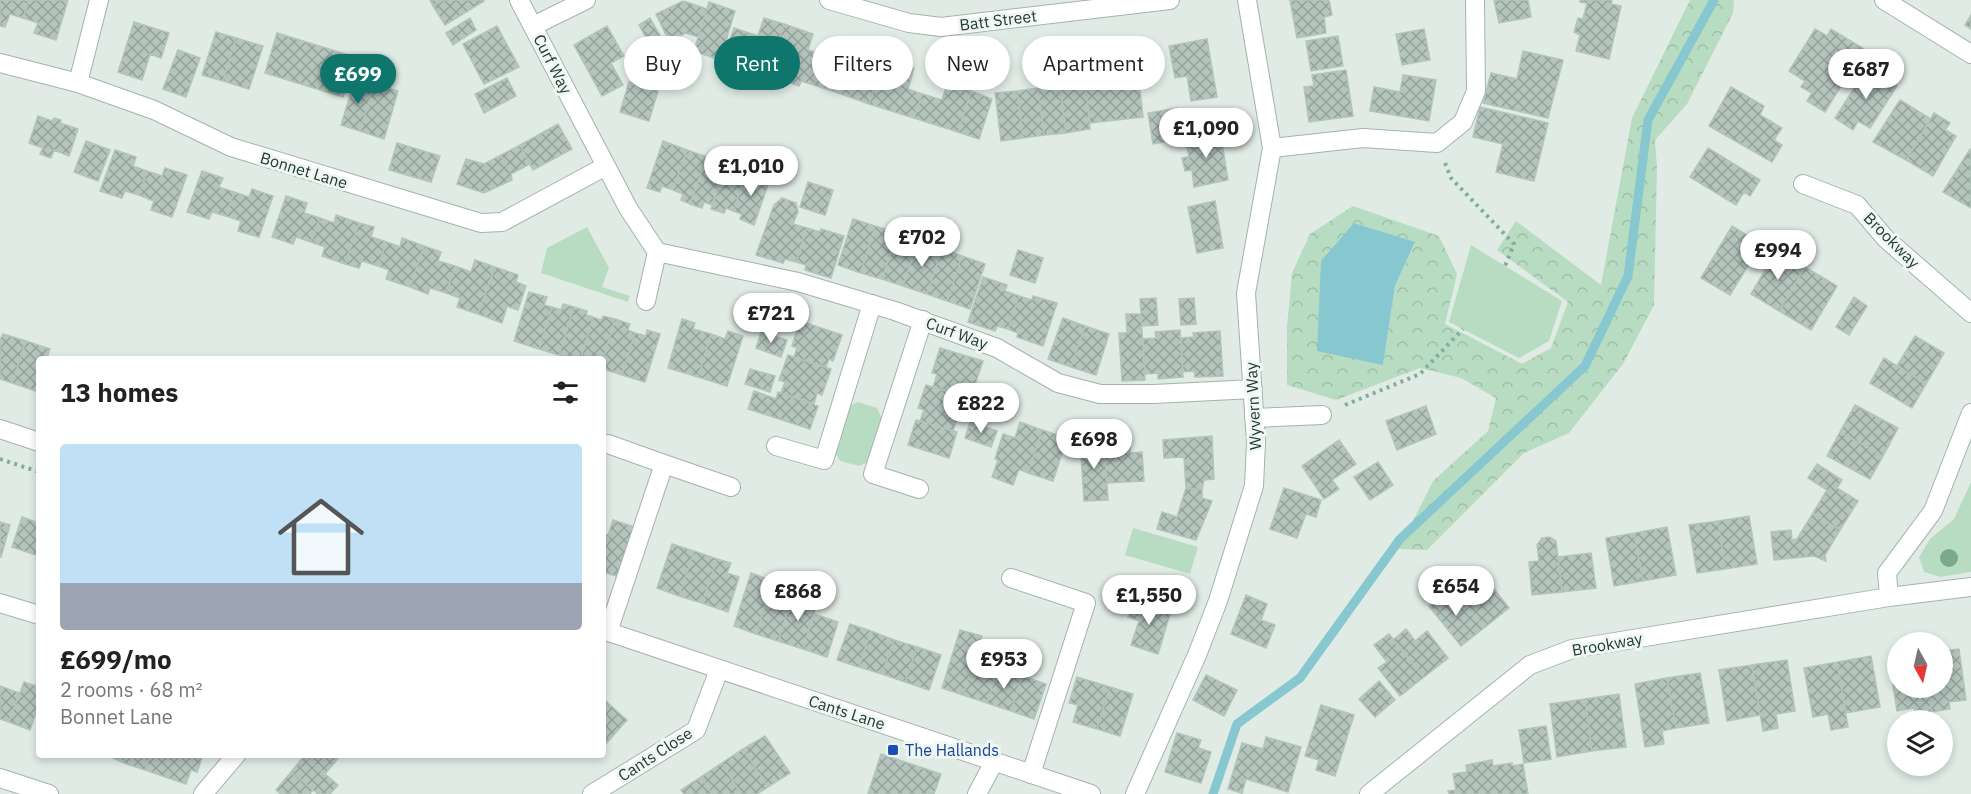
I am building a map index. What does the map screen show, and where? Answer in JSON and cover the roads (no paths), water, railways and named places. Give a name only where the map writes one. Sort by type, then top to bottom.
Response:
[{"type":"street","points":[[78,83],[99,0]]},
{"type":"street","name":"Curf Way","points":[[519,0],[628,208],[657,252],[798,282],[923,320],[997,348],[1058,383],[1100,394],[1253,389]]},
{"type":"street","points":[[533,26],[586,0]]},
{"type":"street","name":"Batt Street","points":[[829,0],[909,23],[941,27],[1032,8],[1170,0]]},
{"type":"street","name":"Wyvern Way","points":[[1135,794],[1197,655],[1218,601],[1254,486],[1256,442],[1246,293],[1272,148],[1247,0]]},
{"type":"street","points":[[1272,148],[1363,138],[1437,143],[1463,122],[1476,91],[1475,0]]},
{"type":"street","points":[[1884,0],[1971,54]]},
{"type":"street","name":"Bonnet Lane","points":[[0,63],[78,83],[154,110],[231,147],[481,223],[502,222],[606,166]]},
{"type":"street","name":"Brookway","points":[[1803,184],[1857,205],[1886,239],[1971,313]]},
{"type":"street","points":[[646,301],[657,252]]},
{"type":"street","points":[[776,446],[824,460],[872,304]]},
{"type":"street","points":[[919,489],[873,474],[923,320]]},
{"type":"street","points":[[1889,597],[1887,573],[1933,511],[1971,413]]},
{"type":"street","points":[[1254,417],[1322,415]]},
{"type":"street","points":[[0,429],[36,441]]},
{"type":"street","points":[[608,444],[731,487]]},
{"type":"street","points":[[606,631],[664,464]]},
{"type":"street","points":[[1011,578],[1086,603],[1031,774]]},
{"type":"street","name":"Brookway","points":[[1369,794],[1530,665],[1572,649],[1889,597],[1971,587]]},
{"type":"street","points":[[0,603],[36,614]]},
{"type":"street","name":"Cants Lane","points":[[606,631],[1091,794]]},
{"type":"street","name":"Cants Close","points":[[592,794],[696,730],[719,670]]},
{"type":"street","points":[[203,794],[234,758]]},
{"type":"street","points":[[977,794],[994,762]]},
{"type":"street","points":[[0,778],[49,794]]},
{"type":"water","points":[[1354,223],[1415,242],[1395,286],[1383,365],[1317,351],[1321,261]]},
{"type":"waterway","points":[[1213,794],[1237,724],[1300,678],[1400,539],[1585,366],[1628,276],[1648,120],[1714,0]]},
{"type":"place","name":"The Hallands","points":[[893,750]]}]
